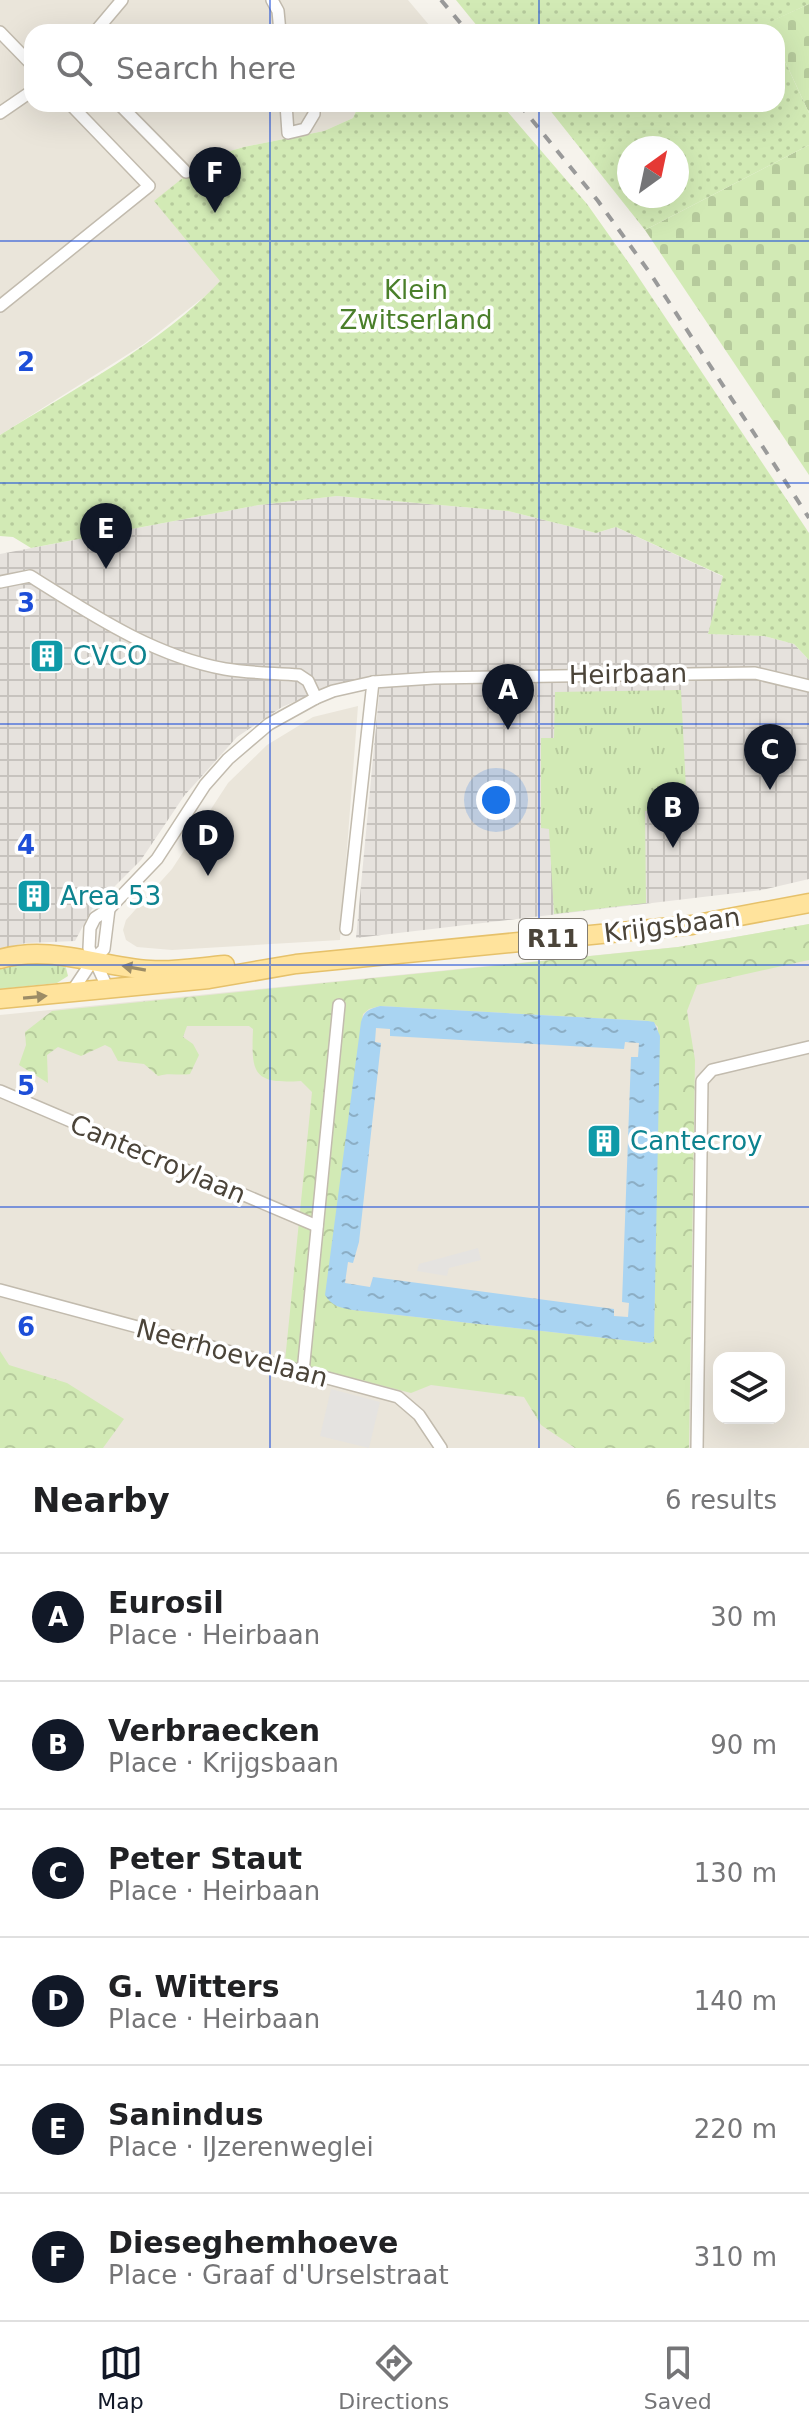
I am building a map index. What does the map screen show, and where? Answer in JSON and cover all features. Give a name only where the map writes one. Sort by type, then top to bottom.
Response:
[{"type":"main road","name":"Krijgsbaan","points":[[0,999],[209,979],[296,964],[692,925],[809,903]]},
{"type":"main road","name":"Krijgsbaan","points":[[0,959],[29,954],[62,955],[151,970],[270,962],[296,964]]},
{"type":"street","points":[[102,24],[122,0]]},
{"type":"street","points":[[272,0],[278,11],[279,24]]},
{"type":"street","points":[[0,32],[24,57]]},
{"type":"street","points":[[0,113],[24,96]]},
{"type":"street","points":[[0,306],[149,186],[78,112]]},
{"type":"street","points":[[127,112],[186,172]]},
{"type":"street","points":[[287,112],[288,133],[305,129],[314,112]]},
{"type":"street","points":[[0,582],[30,576],[123,632],[177,656],[227,669],[299,675],[308,681],[316,698]]},
{"type":"street","name":"Heirbaan","points":[[71,993],[104,949],[109,909],[157,859],[205,785],[228,759],[269,724],[316,698],[373,682],[434,678],[755,673],[809,686]]},
{"type":"street","points":[[346,929],[373,682]]},
{"type":"street","points":[[93,960],[108,989]]},
{"type":"street","points":[[303,1372],[339,1005]]},
{"type":"street","points":[[697,1448],[701,1091],[706,1074],[712,1070],[809,1047]]},
{"type":"street","name":"Cantecroylaan","points":[[0,1091],[317,1226]]},
{"type":"street","name":"Neerhoevelaan","points":[[0,1290],[398,1397],[419,1415],[441,1448]]},
{"type":"shaded area","points":[[0,0],[408,0],[428,24],[24,24],[24,112],[356,112],[353,118],[324,131],[209,157],[155,201],[221,280],[144,344],[0,435]]},
{"type":"shaded area","points":[[337,496],[508,511],[596,533],[616,527],[724,577],[708,634],[764,636],[794,644],[809,660],[809,879],[762,890],[356,938],[381,674],[336,684],[282,707],[237,737],[184,796],[141,860],[92,909],[75,941],[26,943],[0,949],[0,554],[259,505]]},
{"type":"shaded area","points":[[358,706],[340,940],[172,950],[137,947],[126,940],[123,930],[126,920],[172,869],[228,783],[267,745],[313,717]]},
{"type":"shaded area","points":[[809,924],[809,1448],[0,1448],[0,1015],[678,947]]},
{"type":"shaded area","points":[[478,1248],[481,1260],[449,1268],[447,1276],[417,1271],[419,1264]]},
{"type":"shaded area","points":[[331,1389],[380,1402],[369,1448],[320,1436]]},
{"type":"green space","points":[[456,0],[809,0],[809,4],[768,24],[476,24]]},
{"type":"green space","points":[[809,4],[809,113],[785,61],[785,24],[767,23]]},
{"type":"green space","points":[[785,61],[809,113],[809,145],[689,207],[689,136],[617,136],[617,195],[551,112],[785,112]]},
{"type":"green space","name":"Klein Zwitserland","points":[[356,112],[508,112],[587,204],[809,533],[809,660],[794,644],[764,636],[708,634],[723,576],[616,527],[596,533],[508,511],[337,496],[259,505],[31,548],[13,537],[0,536],[0,435],[144,345],[197,304],[220,281],[154,201],[209,157],[324,131],[353,118]]},
{"type":"green space","points":[[809,145],[809,475],[645,230]]},
{"type":"green space","points":[[628,208],[687,208],[645,230]]},
{"type":"green space","points":[[681,690],[687,809],[645,811],[646,903],[554,914],[549,829],[541,828],[541,738],[554,738],[555,692]]},
{"type":"green space","points":[[809,924],[809,960],[697,985],[687,1011],[695,1060],[689,1448],[575,1448],[541,1425],[524,1397],[431,1385],[411,1393],[285,1361],[312,1092],[301,1081],[273,1081],[259,1073],[253,1057],[253,1029],[249,1026],[187,1026],[183,1037],[193,1044],[199,1055],[190,1074],[158,1076],[144,1064],[118,1061],[111,1048],[105,1045],[81,1056],[58,1047],[47,1055],[48,1083],[19,1065],[26,1045],[25,1032],[52,1011],[678,947]],"holes":[[[380,1006],[648,1021],[658,1027],[654,1341],[353,1310],[326,1295],[363,1014]]]},
{"type":"green space","points":[[13,960],[65,964],[68,976],[57,983],[0,989],[0,964]]},
{"type":"green space","points":[[0,1351],[9,1365],[67,1383],[124,1419],[103,1448],[0,1448]]},
{"type":"water","points":[[380,1006],[654,1022],[660,1036],[654,1341],[353,1310],[337,1306],[328,1299],[325,1295],[361,1022],[365,1013]],"holes":[[[376,1028],[390,1029],[390,1036],[624,1049],[625,1042],[639,1043],[638,1057],[631,1057],[622,1302],[629,1303],[628,1317],[614,1316],[614,1309],[373,1277],[370,1287],[345,1283],[348,1262],[353,1263],[359,1242],[381,1043],[375,1042]]]},
{"type":"railway","points":[[441,0],[461,24]]},
{"type":"railway","points":[[526,112],[598,201],[650,273],[809,518]]},
{"type":"place","name":"Dieseghemhoeve","points":[[215,213]]},
{"type":"place","name":"Sanindus","points":[[106,569]]},
{"type":"place","name":"CVCO","points":[[47,656]]},
{"type":"place","name":"Eurosil","points":[[508,730]]},
{"type":"place","name":"Peter Staut","points":[[770,790]]},
{"type":"place","name":"Verbraecken","points":[[673,848]]},
{"type":"place","name":"G. Witters","points":[[208,876]]},
{"type":"place","name":"Area 53","points":[[34,896]]},
{"type":"place","name":"Cantecroy","points":[[604,1141]]}]
